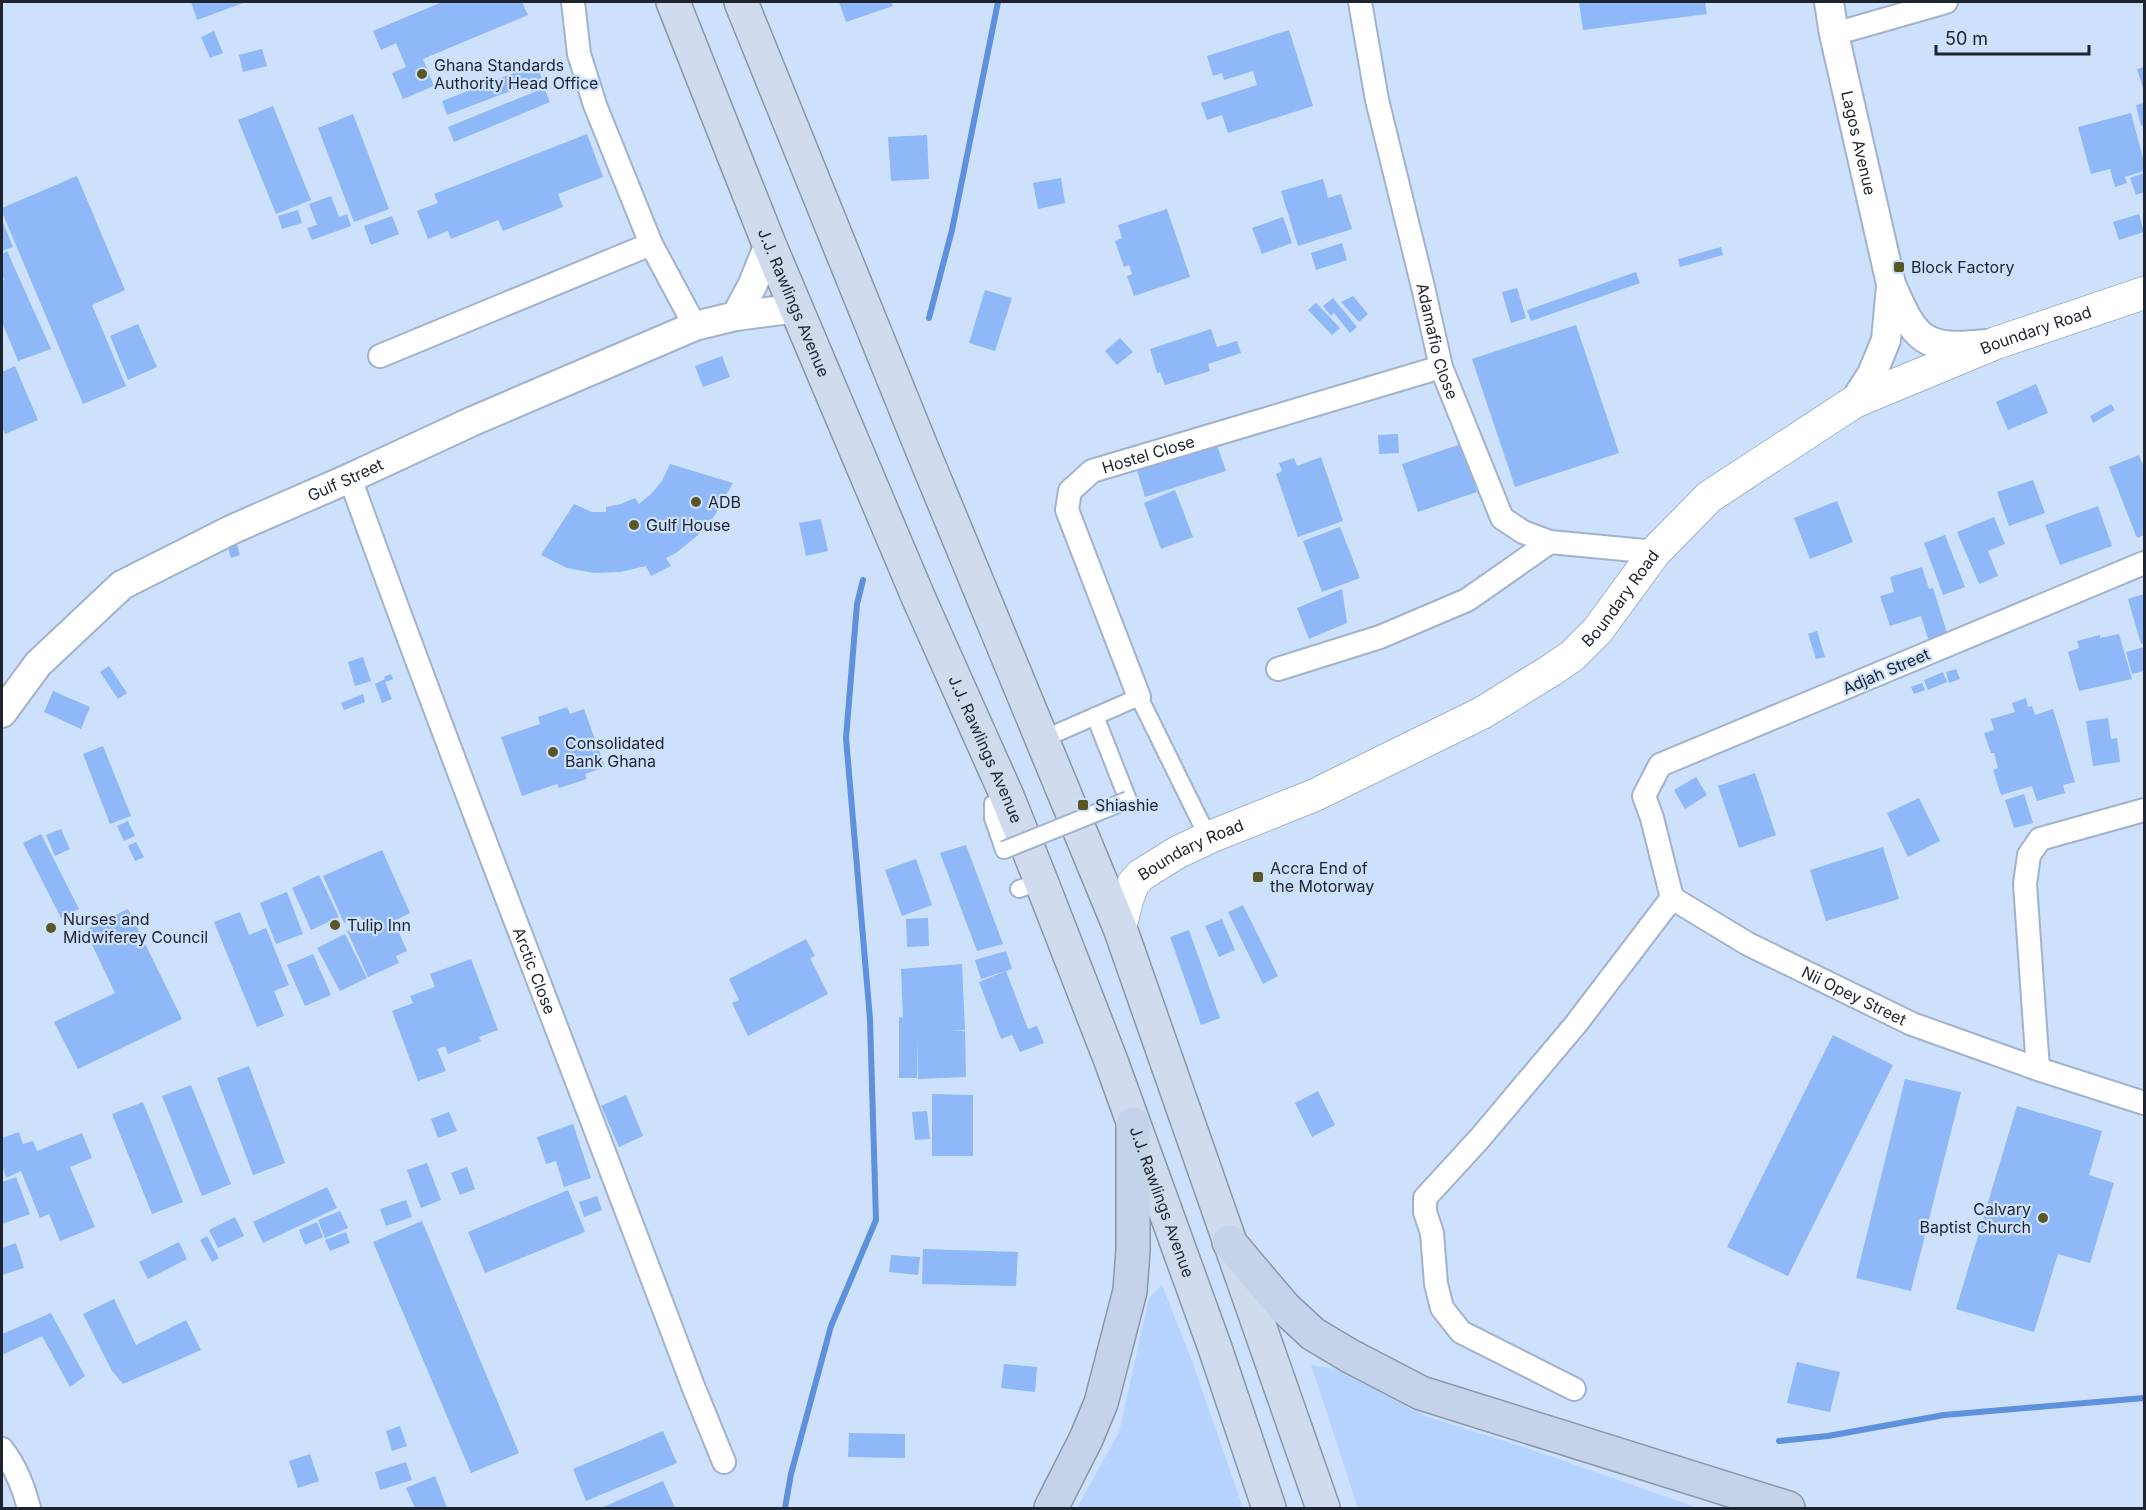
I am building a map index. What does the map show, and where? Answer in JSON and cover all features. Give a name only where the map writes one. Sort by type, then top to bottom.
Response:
[{"type":"highway","name":"J.J. Rawlings Avenue","points":[[673,2],[770,244],[920,599],[1007,796],[1030,885],[1111,1061],[1215,1348],[1269,1509]]},
{"type":"highway","points":[[741,2],[1120,928],[1323,1509]]},
{"type":"highway","points":[[1051,1509],[1101,1403],[1130,1291],[1133,1250],[1133,1124]]},
{"type":"highway","points":[[1229,1242],[1284,1307],[1313,1334],[1421,1393],[1788,1509]]},
{"type":"main road","name":"Boundary Road","points":[[1120,928],[1133,884],[1141,875],[1178,852],[1315,795],[1482,712],[1572,656],[1598,630],[1655,552],[1709,497],[1854,402],[1996,343],[2145,293]]},
{"type":"street","points":[[573,2],[579,54],[595,105],[651,244],[695,326]]},
{"type":"street","name":"Adamafio Close","points":[[1360,2],[1377,100],[1441,367],[1502,518],[1523,532],[1550,542],[1655,552]]},
{"type":"street","name":"Lagos Avenue","points":[[1829,2],[1834,34],[1891,284],[1907,321],[1928,342],[1956,347],[1996,343]]},
{"type":"street","points":[[1834,34],[1946,2]]},
{"type":"street","points":[[380,356],[651,244]]},
{"type":"street","points":[[736,316],[770,244]]},
{"type":"street","name":"Lagos Avenue","points":[[1854,402],[1872,374],[1886,340],[1891,284]]},
{"type":"street","name":"Gulf Street","points":[[2,713],[38,664],[122,585],[233,529],[473,421],[695,326],[736,316],[798,308]]},
{"type":"street","name":"Hostel Close","points":[[1139,697],[1067,510],[1070,491],[1092,471],[1441,367]]},
{"type":"street","name":"Arctic Close","points":[[350,478],[428,693],[724,1462]]},
{"type":"street","points":[[1278,669],[1380,637],[1467,600],[1550,542]]},
{"type":"street","name":"Adjah Street","points":[[1672,898],[1652,818],[1644,796],[1660,765],[2145,563]]},
{"type":"street","points":[[1042,740],[1139,697],[1210,837]]},
{"type":"street","points":[[1007,796],[993,804],[993,818],[1004,850],[1128,800],[1095,716]]},
{"type":"street","points":[[2038,1069],[2025,884],[2029,855],[2040,839],[2145,810]]},
{"type":"street","points":[[1574,1389],[1461,1332],[1442,1308],[1436,1284],[1432,1233],[1425,1212],[1425,1198],[1480,1138],[1575,1024],[1672,898]]},
{"type":"street","name":"Nii Opey Street","points":[[1672,898],[1748,944],[1912,1024],[2038,1069],[2145,1103]]},
{"type":"street","points":[[2,1449],[12,1461],[24,1489],[29,1509]]},
{"type":"shaded area","points":[[1162,1285],[1192,1361],[1243,1508],[1077,1508],[1119,1432],[1149,1298]]},
{"type":"shaded area","points":[[1311,1365],[1336,1369],[1425,1416],[1527,1448],[1698,1508],[1358,1508]]},
{"type":"building","points":[[191,2],[246,2],[197,20]]},
{"type":"building","points":[[442,2],[522,2],[528,15],[423,59],[434,86],[403,99],[392,73],[406,67],[396,43],[381,50],[373,31]]},
{"type":"building","points":[[839,2],[891,2],[893,6],[846,22]]},
{"type":"building","points":[[1579,2],[1705,2],[1707,14],[1583,30]]},
{"type":"building","points":[[1289,30],[1313,106],[1228,133],[1222,115],[1207,120],[1201,103],[1257,85],[1253,71],[1224,80],[1222,73],[1213,76],[1207,56]]},
{"type":"building","points":[[214,31],[223,53],[210,58],[201,37]]},
{"type":"building","points":[[262,49],[267,66],[243,72],[239,55]]},
{"type":"building","points":[[537,64],[542,79],[447,115],[442,101]]},
{"type":"building","points":[[2144,67],[2144,91],[2137,69]]},
{"type":"building","points":[[544,88],[550,102],[454,142],[448,127]]},
{"type":"building","points":[[2144,103],[2144,125],[2141,126],[2136,105]]},
{"type":"building","points":[[273,106],[311,200],[276,214],[238,120]]},
{"type":"building","points":[[2131,113],[2144,162],[2144,171],[2125,177],[2127,183],[2115,187],[2110,169],[2091,174],[2078,127]]},
{"type":"building","points":[[353,114],[389,209],[354,222],[318,128]]},
{"type":"building","points":[[587,134],[603,177],[558,194],[563,207],[503,231],[498,220],[451,239],[448,231],[428,239],[417,211],[438,203],[434,194]]},
{"type":"building","points":[[927,135],[929,179],[891,181],[888,137]]},
{"type":"building","points":[[2144,173],[2144,192],[2136,195],[2130,178]]},
{"type":"building","points":[[77,176],[125,290],[92,305],[126,386],[83,404],[2,212],[2,208]]},
{"type":"building","points":[[1061,178],[1065,203],[1038,209],[1033,183]]},
{"type":"building","points":[[1323,179],[1328,198],[1341,194],[1352,229],[1298,246],[1281,191]]},
{"type":"building","points":[[331,196],[339,217],[347,214],[351,226],[312,240],[307,228],[317,225],[309,204]]},
{"type":"building","points":[[1167,209],[1190,277],[1134,296],[1127,276],[1132,274],[1129,265],[1124,267],[1115,241],[1122,238],[1118,225]]},
{"type":"building","points":[[298,210],[302,223],[282,229],[278,216]]},
{"type":"building","points":[[2139,214],[2144,232],[2119,240],[2113,222]]},
{"type":"building","points":[[392,216],[399,234],[371,245],[364,226]]},
{"type":"building","points":[[1283,217],[1292,243],[1262,254],[1252,228]]},
{"type":"building","points":[[2,220],[13,247],[2,251]]},
{"type":"building","points":[[1342,243],[1347,260],[1316,270],[1311,253]]},
{"type":"building","points":[[1721,247],[1723,255],[1680,267],[1678,259]]},
{"type":"building","points":[[7,251],[51,349],[18,361],[2,322],[2,281],[4,280],[2,254]]},
{"type":"building","points":[[1636,272],[1640,283],[1531,321],[1527,310]]},
{"type":"building","points":[[1517,288],[1526,318],[1511,323],[1502,292]]},
{"type":"building","points":[[985,290],[1012,298],[995,351],[969,343]]},
{"type":"building","points":[[1353,296],[1368,314],[1359,322],[1341,302]]},
{"type":"building","points":[[1333,298],[1357,327],[1350,333],[1334,313],[1331,316],[1323,306]]},
{"type":"building","points":[[1316,303],[1340,328],[1332,335],[1308,310]]},
{"type":"building","points":[[138,324],[157,367],[128,380],[110,336]]},
{"type":"building","points":[[1576,325],[1619,453],[1515,487],[1472,359]]},
{"type":"building","points":[[1211,329],[1217,347],[1237,341],[1241,353],[1208,364],[1210,371],[1165,385],[1160,372],[1157,373],[1150,349]]},
{"type":"building","points":[[1120,338],[1133,352],[1117,365],[1105,351]]},
{"type":"building","points":[[722,356],[730,377],[703,387],[695,366]]},
{"type":"building","points":[[15,366],[38,420],[5,434],[2,427],[2,372]]},
{"type":"building","points":[[2036,384],[2048,413],[2008,430],[1996,402]]},
{"type":"building","points":[[2111,404],[2115,410],[2093,423],[2090,416]]},
{"type":"building","points":[[1398,434],[1399,453],[1379,454],[1378,435]]},
{"type":"building","points":[[1461,444],[1477,492],[1418,512],[1402,464]]},
{"type":"building","points":[[1217,445],[1226,471],[1145,497],[1137,470]]},
{"type":"building","points":[[2139,455],[2144,468],[2144,535],[2137,538],[2109,467]]},
{"type":"building","points":[[1321,457],[1343,521],[1298,537],[1276,474],[1282,471],[1279,463],[1294,458],[1297,466]]},
{"type":"building","name":"Gulf House","points":[[670,464],[733,483],[715,515],[698,535],[666,558],[671,566],[651,576],[646,566],[620,572],[594,573],[567,568],[541,555],[574,504],[592,512],[606,512],[606,507],[635,498],[639,504],[662,481]]},
{"type":"building","points":[[2033,480],[2045,513],[2009,526],[1997,492]]},
{"type":"building","points":[[1175,490],[1193,537],[1161,549],[1144,503]]},
{"type":"building","points":[[1837,501],[1853,542],[1810,559],[1794,518]]},
{"type":"building","points":[[2098,506],[2112,546],[2060,565],[2045,525]]},
{"type":"building","points":[[1994,517],[2005,544],[1988,551],[1998,576],[1979,584],[1957,532]]},
{"type":"building","points":[[821,519],[828,551],[806,556],[799,523]]},
{"type":"building","points":[[1340,527],[1360,578],[1322,592],[1303,541]]},
{"type":"building","points":[[1945,535],[1965,587],[1943,595],[1924,543]]},
{"type":"building","points":[[236,541],[240,555],[231,558],[227,544]]},
{"type":"building","points":[[1922,567],[1929,589],[1933,588],[1947,633],[1928,639],[1921,616],[1890,626],[1880,596],[1894,592],[1890,577]]},
{"type":"building","points":[[1342,589],[1347,623],[1309,639],[1297,608]]},
{"type":"building","points":[[2144,594],[2144,643],[2141,644],[2128,599]]},
{"type":"building","points":[[1817,631],[1825,657],[1816,659],[1808,634]]},
{"type":"building","points":[[2119,634],[2132,679],[2079,691],[2068,652],[2079,648],[2077,641],[2100,635],[2100,638]]},
{"type":"building","points":[[2144,647],[2144,671],[2132,674],[2126,652]]},
{"type":"building","points":[[363,657],[371,681],[355,686],[348,662]]},
{"type":"building","points":[[109,666],[127,693],[118,699],[100,672]]},
{"type":"building","points":[[1956,669],[1960,679],[1949,683],[1946,672]]},
{"type":"building","points":[[1943,672],[1947,682],[1928,690],[1924,680]]},
{"type":"building","points":[[391,674],[393,679],[385,682],[392,699],[382,703],[375,684]]},
{"type":"building","points":[[1922,683],[1925,690],[1914,694],[1911,687]]},
{"type":"building","points":[[53,691],[90,707],[81,729],[44,712]]},
{"type":"building","points":[[363,694],[365,702],[344,710],[341,703]]},
{"type":"building","points":[[2026,698],[2028,707],[2032,706],[2035,715],[2053,709],[2075,782],[2063,785],[2065,793],[2037,801],[2032,786],[2001,795],[1993,770],[1998,768],[1994,753],[1991,753],[1984,733],[1994,730],[1991,719],[2015,712],[2012,703]]},
{"type":"building","name":"Consolidated Bank Ghana","points":[[567,707],[570,714],[584,709],[605,767],[585,774],[587,779],[559,788],[557,784],[522,796],[501,737],[540,724],[538,717]]},
{"type":"building","points":[[2108,718],[2111,739],[2117,738],[2120,762],[2093,766],[2086,721]]},
{"type":"building","points":[[103,746],[131,816],[110,824],[83,754]]},
{"type":"building","points":[[1755,773],[1776,835],[1739,848],[1718,786]]},
{"type":"building","points":[[1696,777],[1707,795],[1685,809],[1674,790]]},
{"type":"building","points":[[2024,794],[2033,823],[2014,828],[2005,800]]},
{"type":"building","points":[[1919,798],[1940,841],[1908,857],[1887,813]]},
{"type":"building","points":[[128,821],[135,836],[124,841],[117,826]]},
{"type":"building","points":[[61,829],[70,849],[55,856],[46,835]]},
{"type":"building","points":[[41,834],[79,909],[61,918],[23,843]]},
{"type":"building","points":[[136,842],[144,857],[135,861],[128,846]]},
{"type":"building","points":[[966,845],[1003,944],[977,951],[940,853]]},
{"type":"building","points":[[1883,847],[1899,899],[1826,921],[1810,870]]},
{"type":"building","points":[[382,850],[410,913],[394,921],[407,951],[396,956],[399,963],[368,977],[347,931],[364,924],[360,916],[344,923],[323,876]]},
{"type":"building","points":[[916,859],[932,905],[902,916],[885,870]]},
{"type":"building","points":[[319,875],[339,917],[311,930],[292,888]]},
{"type":"building","points":[[287,892],[303,934],[276,944],[260,903]]},
{"type":"building","points":[[1243,905],[1278,976],[1263,984],[1228,912]]},
{"type":"building","points":[[128,909],[182,1019],[78,1069],[54,1022],[115,993],[85,930]]},
{"type":"building","points":[[240,912],[249,935],[266,928],[289,985],[274,991],[284,1016],[257,1027],[214,922]]},
{"type":"building","points":[[928,918],[929,946],[907,947],[906,919]]},
{"type":"building","points":[[1222,919],[1235,950],[1219,957],[1205,926]]},
{"type":"building","points":[[1189,930],[1220,1018],[1201,1025],[1170,937]]},
{"type":"building","points":[[345,934],[367,978],[340,991],[317,948]]},
{"type":"building","points":[[806,939],[815,956],[810,958],[828,994],[748,1036],[732,1003],[739,1000],[729,979]]},
{"type":"building","points":[[1006,951],[1012,969],[981,979],[975,960]]},
{"type":"building","points":[[313,954],[331,995],[305,1006],[287,965]]},
{"type":"building","points":[[471,959],[498,1030],[479,1037],[481,1041],[448,1054],[445,1046],[437,1049],[446,1071],[418,1081],[392,1011],[413,1003],[410,996],[435,987],[430,974]]},
{"type":"building","points":[[962,964],[965,1030],[950,1031],[965,1031],[966,1077],[918,1079],[917,1038],[917,1078],[899,1078],[899,1017],[903,1018],[901,969]]},
{"type":"building","points":[[1006,971],[1028,1029],[1037,1026],[1044,1043],[1020,1052],[1012,1035],[1001,1039],[979,982]]},
{"type":"building","points":[[1833,1035],[1893,1065],[1788,1276],[1727,1247]]},
{"type":"building","points":[[249,1066],[285,1163],[253,1175],[217,1078]]},
{"type":"building","points":[[1905,1079],[1961,1092],[1911,1291],[1856,1278]]},
{"type":"building","points":[[191,1085],[231,1184],[202,1196],[162,1096]]},
{"type":"building","points":[[1318,1091],[1335,1125],[1312,1137],[1295,1103]]},
{"type":"building","points":[[932,1094],[973,1095],[973,1156],[932,1156]]},
{"type":"building","points":[[626,1095],[643,1136],[619,1147],[601,1106]]},
{"type":"building","points":[[143,1102],[183,1202],[152,1214],[112,1114]]},
{"type":"building","name":"Calvary Baptist Church","points":[[2017,1106],[2102,1131],[2089,1175],[2114,1183],[2090,1263],[2058,1254],[2034,1332],[1956,1309]]},
{"type":"building","points":[[927,1111],[930,1139],[915,1140],[912,1112]]},
{"type":"building","points":[[449,1112],[457,1131],[438,1138],[431,1119]]},
{"type":"building","points":[[573,1124],[591,1178],[564,1187],[556,1161],[546,1164],[537,1137]]},
{"type":"building","points":[[19,1132],[23,1144],[33,1141],[37,1151],[82,1133],[92,1158],[70,1167],[95,1227],[60,1241],[49,1214],[40,1218],[21,1171],[6,1178],[2,1165],[2,1138]]},
{"type":"building","points":[[427,1163],[441,1200],[421,1208],[407,1170]]},
{"type":"building","points":[[467,1167],[475,1189],[460,1195],[451,1173]]},
{"type":"building","points":[[16,1177],[30,1214],[2,1224],[2,1182]]},
{"type":"building","points":[[327,1187],[337,1208],[263,1243],[253,1222]]},
{"type":"building","points":[[568,1190],[585,1232],[485,1273],[468,1232]]},
{"type":"building","points":[[597,1196],[602,1210],[584,1217],[579,1202]]},
{"type":"building","points":[[406,1200],[412,1217],[386,1226],[380,1209]]},
{"type":"building","points":[[340,1211],[348,1228],[325,1238],[318,1220]]},
{"type":"building","points":[[235,1217],[244,1236],[218,1248],[209,1230]]},
{"type":"building","points":[[422,1221],[519,1453],[471,1473],[373,1242]]},
{"type":"building","points":[[317,1222],[323,1237],[305,1245],[299,1230]]},
{"type":"building","points":[[346,1232],[350,1243],[330,1251],[325,1240]]},
{"type":"building","points":[[207,1236],[219,1258],[212,1262],[200,1240]]},
{"type":"building","points":[[179,1242],[187,1259],[148,1279],[139,1262]]},
{"type":"building","points":[[16,1243],[24,1268],[2,1275],[2,1248]]},
{"type":"building","points":[[923,1249],[1018,1252],[1016,1286],[922,1284]]},
{"type":"building","points":[[891,1255],[920,1257],[918,1275],[889,1272]]},
{"type":"building","points":[[114,1299],[136,1345],[186,1320],[201,1350],[123,1384],[112,1371],[83,1314]]},
{"type":"building","points":[[51,1313],[85,1376],[70,1387],[42,1336],[2,1355],[2,1334]]},
{"type":"building","points":[[1797,1362],[1840,1372],[1830,1412],[1787,1403]]},
{"type":"building","points":[[1004,1364],[1037,1367],[1035,1392],[1001,1388]]},
{"type":"building","points":[[400,1426],[407,1446],[392,1451],[386,1431]]},
{"type":"building","points":[[663,1431],[677,1463],[586,1501],[573,1469]]},
{"type":"building","points":[[849,1433],[905,1434],[905,1458],[848,1457]]},
{"type":"building","points":[[310,1454],[319,1481],[298,1488],[289,1461]]},
{"type":"building","points":[[406,1462],[412,1480],[380,1490],[375,1472]]},
{"type":"building","points":[[435,1476],[447,1508],[415,1508],[406,1488]]},
{"type":"building","points":[[663,1481],[675,1508],[601,1508]]},
{"type":"waterway","points":[[929,318],[952,230],[998,2]]},
{"type":"waterway","points":[[785,1508],[791,1474],[831,1326],[876,1220],[870,1019],[846,738],[857,604],[863,580]]},
{"type":"waterway","points":[[1779,1441],[1828,1436],[1944,1415],[2144,1398]]},
{"type":"place","name":"Ghana Standards Authority Head Office","points":[[422,74]]},
{"type":"place","name":"Block Factory","points":[[1899,267]]},
{"type":"place","name":"ADB","points":[[696,502]]},
{"type":"place","name":"Gulf House","points":[[634,525]]},
{"type":"place","name":"Consolidated Bank Ghana","points":[[553,752]]},
{"type":"place","name":"Shiashie","points":[[1083,805]]},
{"type":"place","name":"Accra End of the Motorway","points":[[1258,877]]},
{"type":"place","name":"Tulip Inn","points":[[335,925]]},
{"type":"place","name":"Nurses and Midwiferey Council","points":[[51,928]]},
{"type":"place","name":"Calvary Baptist Church","points":[[2043,1218]]}]
